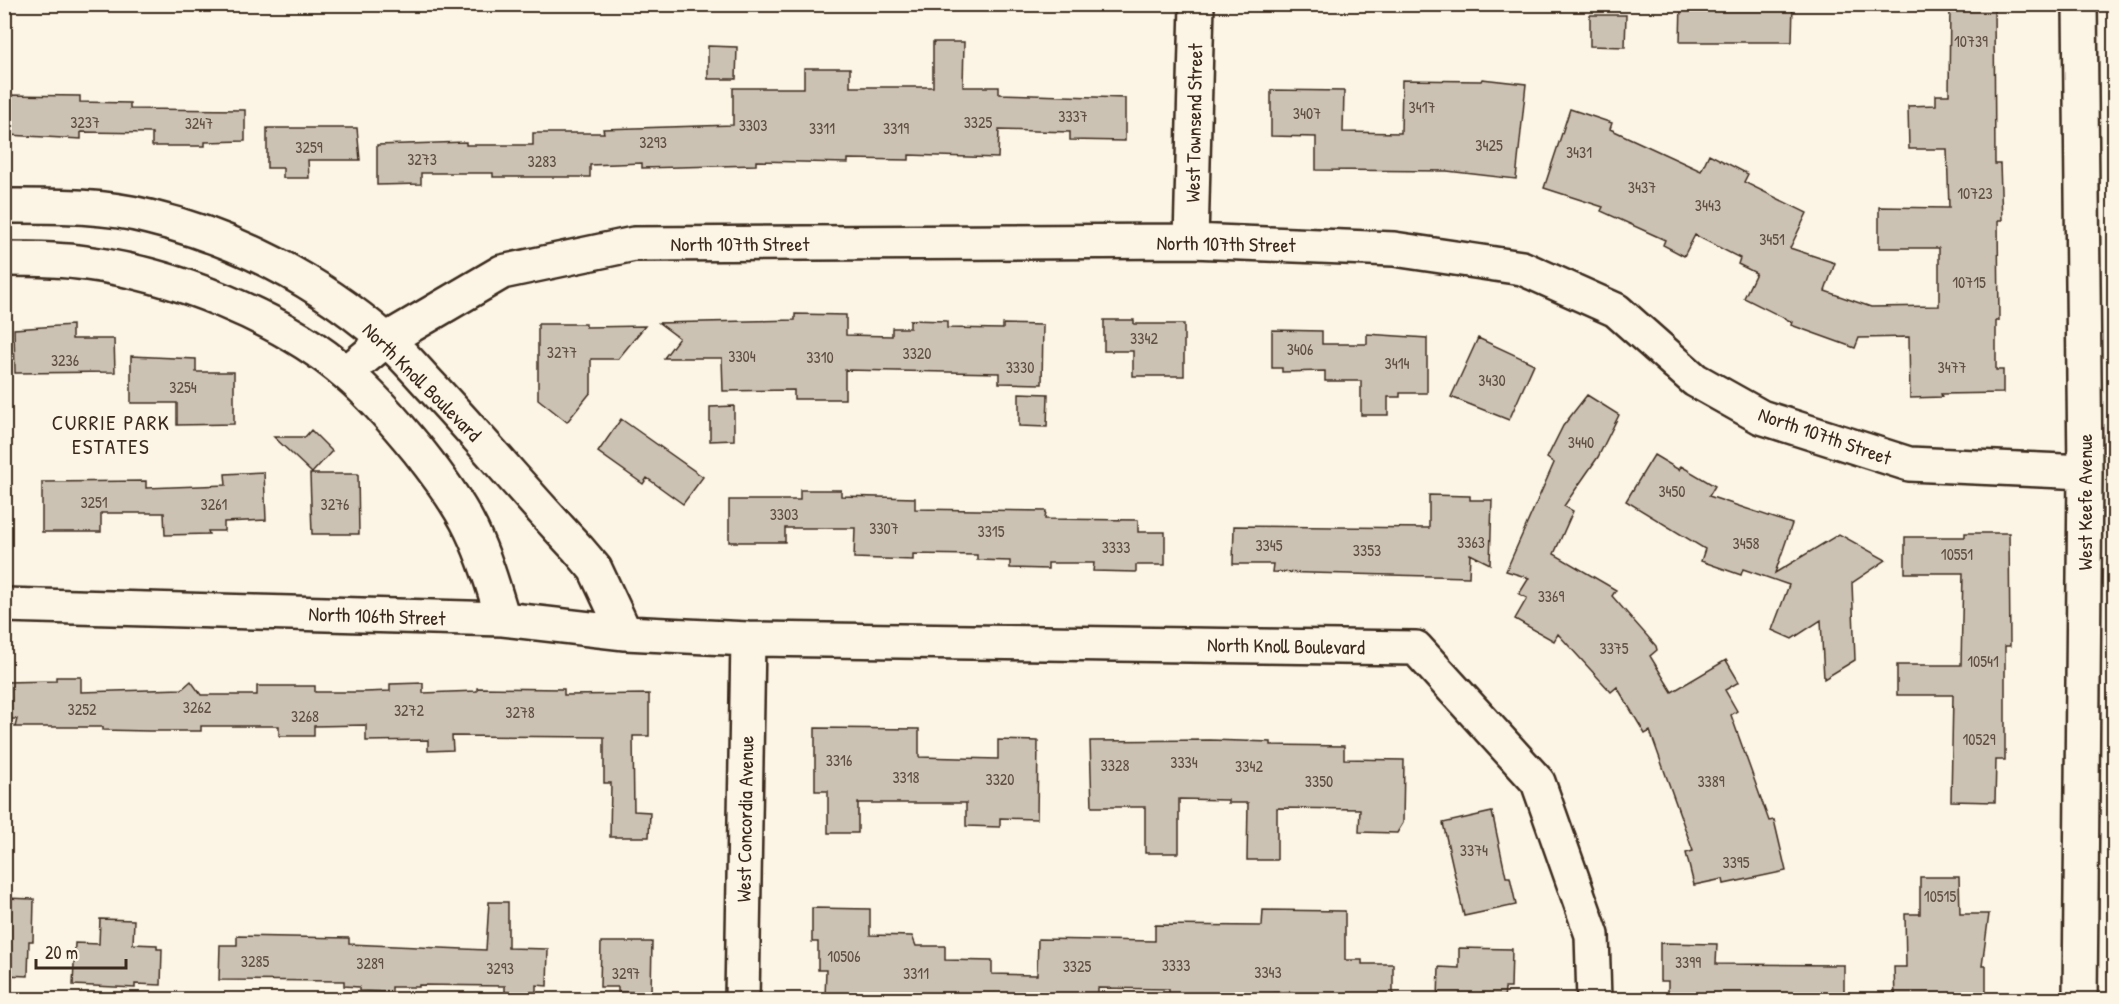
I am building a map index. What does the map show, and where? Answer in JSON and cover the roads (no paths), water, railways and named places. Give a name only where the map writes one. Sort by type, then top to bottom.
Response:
[{"type":"street","name":"West Townsend Street","points":[[1191,241],[1197,4]]},
{"type":"street","name":"West Keefe Avenue","points":[[2080,4],[2085,472],[2080,999]]},
{"type":"street","name":"North Knoll Boulevard","points":[[4,206],[92,208],[148,216],[225,241],[301,276],[386,340],[462,418],[596,569],[625,633]]},
{"type":"street","name":"North 107th Street","points":[[346,373],[386,340],[502,272],[634,244],[1191,241],[1394,249],[1522,268],[1616,310],[1695,380],[1761,417],[1909,464],[2085,472]]},
{"type":"street","points":[[4,259],[86,263],[154,278],[205,295],[270,323],[310,347],[346,373],[393,418],[431,466],[465,519],[492,583],[503,619]]},
{"type":"street","name":"North 106th Street","points":[[4,605],[503,619],[625,633],[748,639]]},
{"type":"street","name":"North Knoll Boulevard","points":[[748,639],[1416,648],[1538,782],[1592,935],[1594,999]]},
{"type":"street","name":"West Concordia Avenue","points":[[742,999],[748,639]]},
{"type":"district","name":"CURRIE PARK ESTATES","points":[[111,435]]}]
